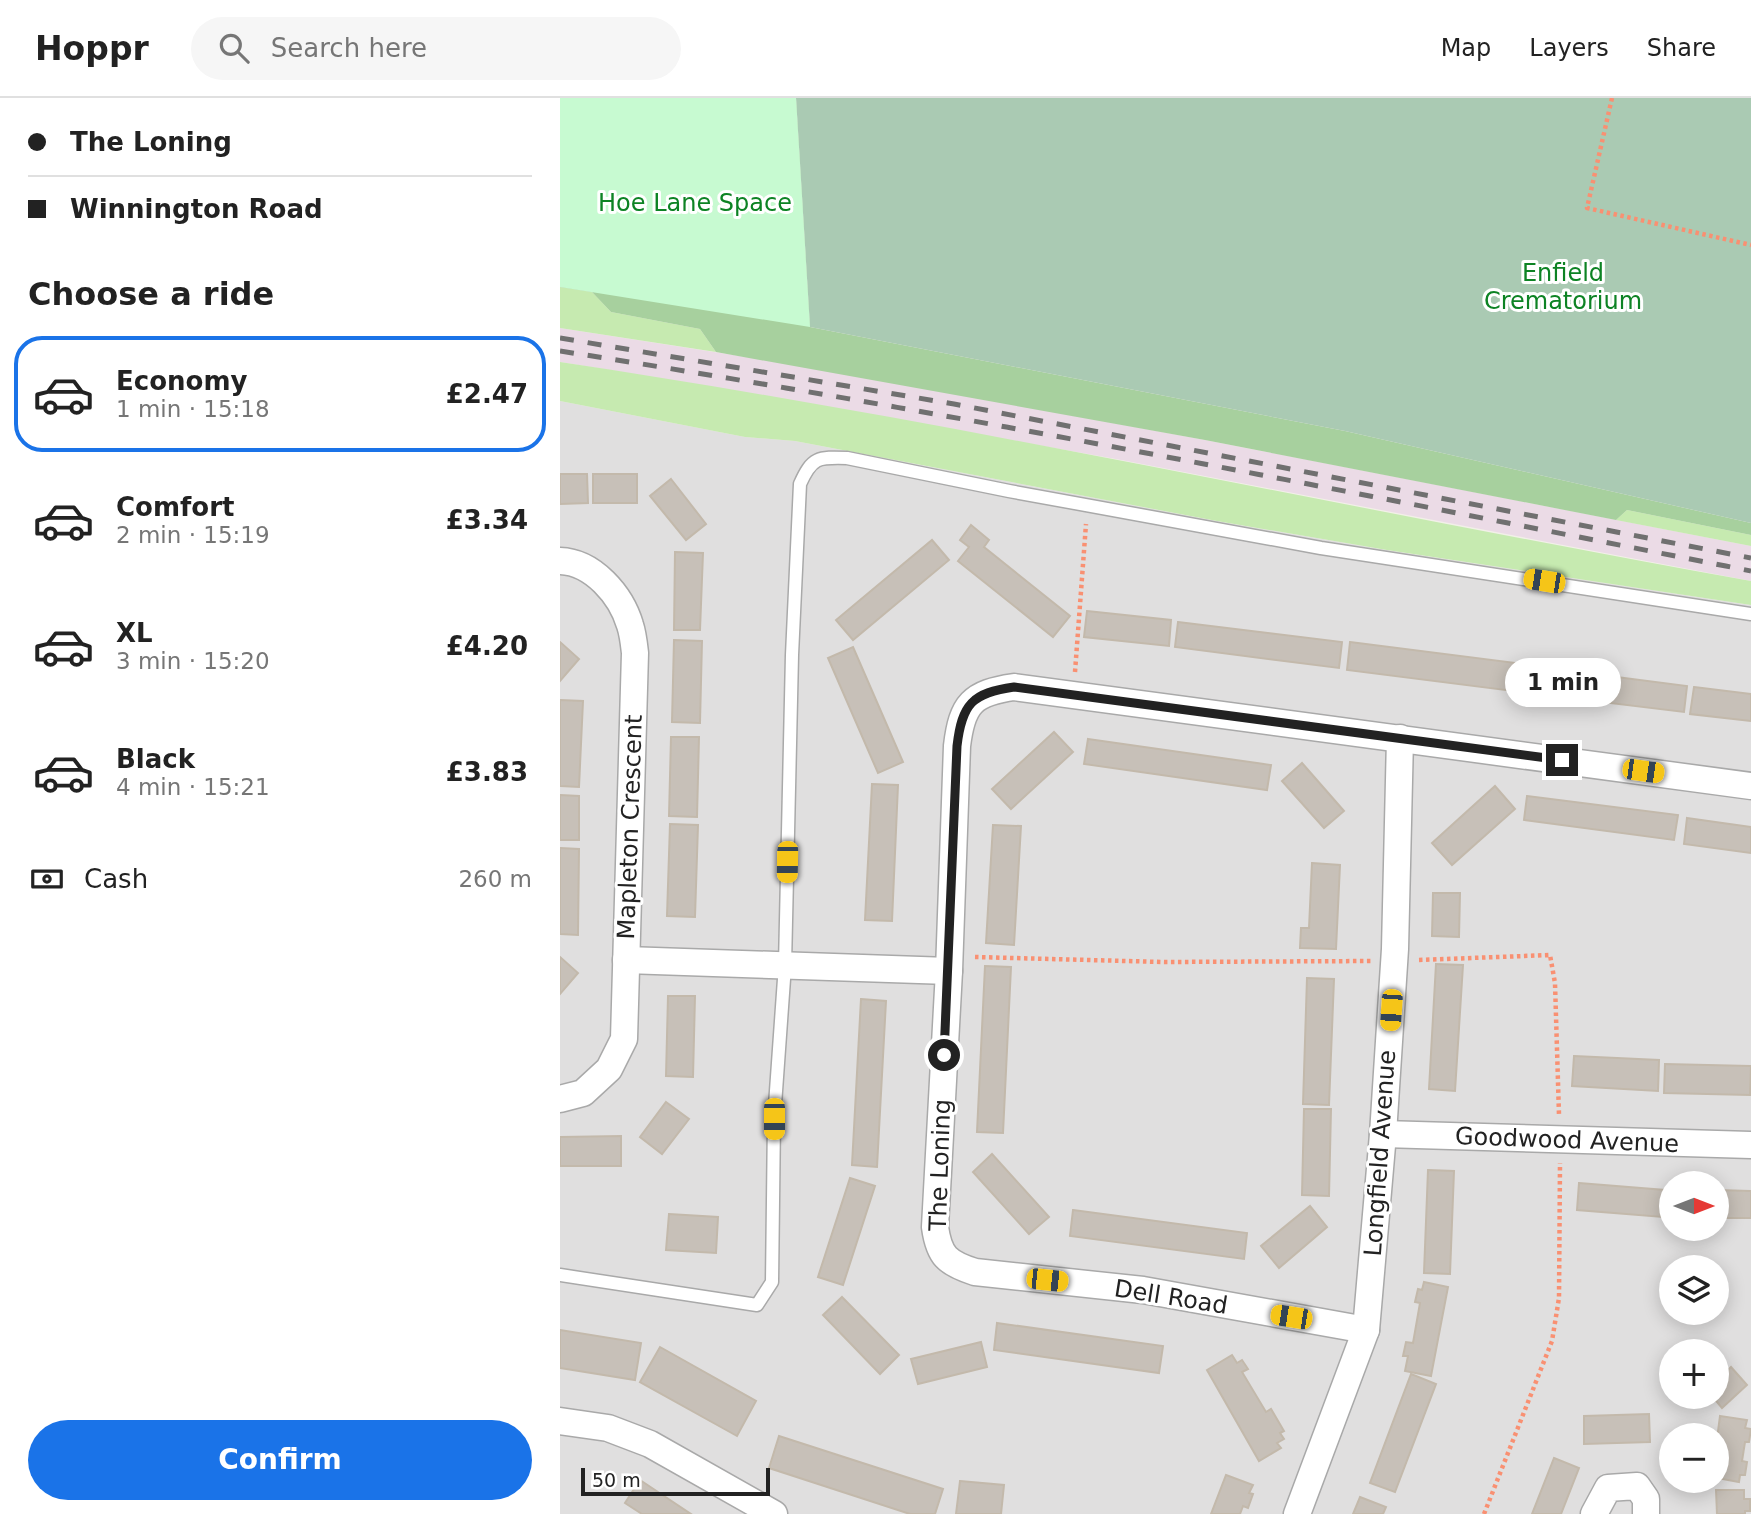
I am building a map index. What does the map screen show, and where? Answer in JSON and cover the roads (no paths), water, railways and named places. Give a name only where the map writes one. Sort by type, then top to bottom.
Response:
[{"type":"street","name":"Mapleton Crescent","points":[[560,561],[573,562],[597,575],[619,598],[631,626],[635,653],[624,1038],[609,1069],[583,1093],[560,1099]]},
{"type":"street","name":"The Loning","points":[[975,1272],[946,1259],[938,1246],[935,1227],[949,971],[957,746],[960,725],[971,703],[978,696],[992,690],[1014,687],[1400,738]]},
{"type":"street","points":[[1400,738],[1751,786]]},
{"type":"street","name":"Longfield Avenue","points":[[1297,1514],[1366,1330],[1395,949],[1400,738]]},
{"type":"street","points":[[626,960],[949,971]]},
{"type":"street","name":"Goodwood Avenue","points":[[1383,1134],[1751,1145]]},
{"type":"street","name":"Dell Road","points":[[975,1272],[1143,1290],[1366,1330]]},
{"type":"street","points":[[560,1421],[608,1428],[650,1444],[774,1514]]},
{"type":"street","points":[[1594,1514],[1608,1488],[1637,1486],[1646,1499],[1646,1514]]},
{"type":"lane","points":[[560,1275],[757,1305],[772,1282],[774,1119],[785,965],[792,655],[800,484],[808,466],[821,457],[847,458],[1088,506],[1321,548],[1751,614]]},
{"type":"railway","points":[[560,338],[954,404],[1751,558]]},
{"type":"railway","points":[[560,351],[1008,427],[1751,571]]},
{"type":"park label","name":"Hoe Lane Space","points":[[695,203]]},
{"type":"park label","name":"Enfield Crematorium","points":[[1563,287]]}]
